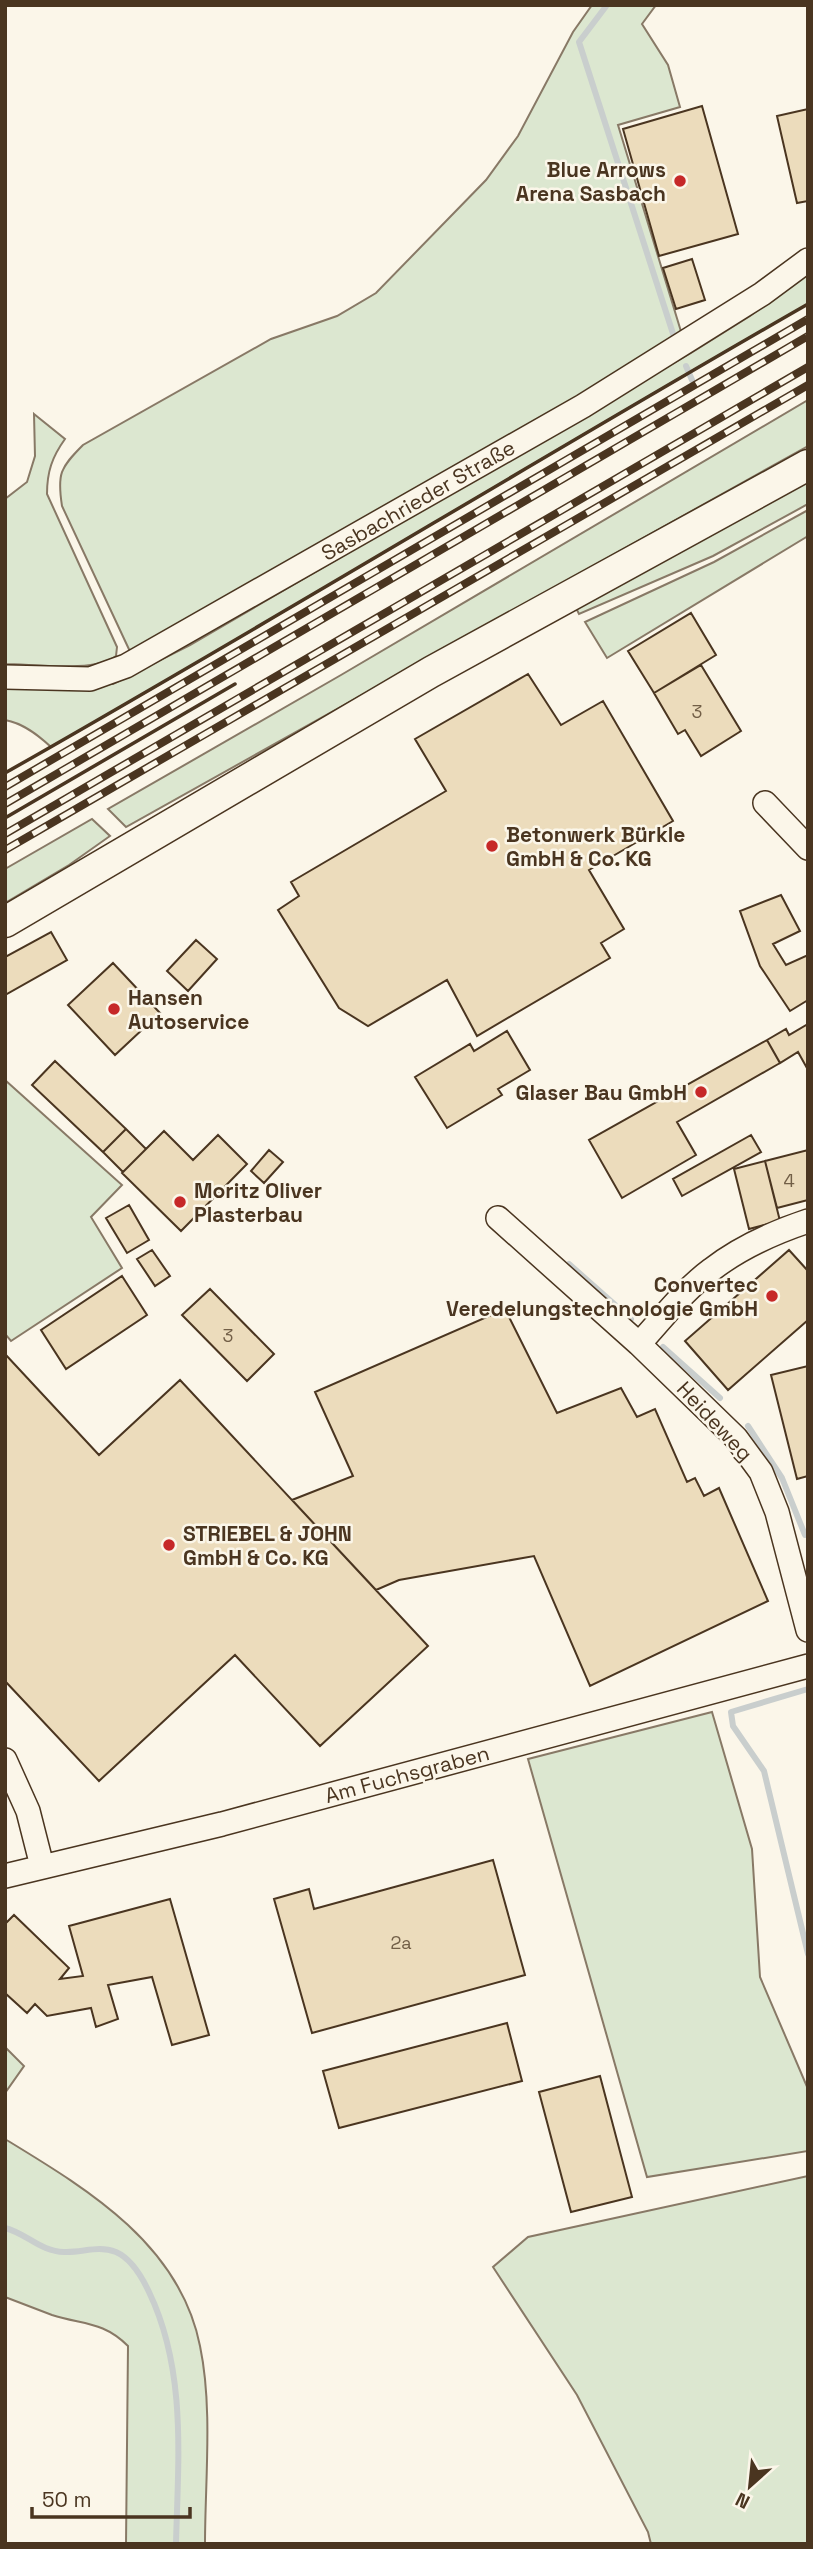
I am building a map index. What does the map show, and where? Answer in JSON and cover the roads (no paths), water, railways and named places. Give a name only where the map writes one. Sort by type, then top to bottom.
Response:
[{"type":"main road","points":[[5,922],[431,672],[808,465]]},
{"type":"street","name":"Sasbachrieder Straße","points":[[5,677],[90,679],[126,666],[583,406],[762,294],[808,260]]},
{"type":"street","points":[[765,803],[808,848]]},
{"type":"street","name":"Heideweg","points":[[498,1218],[639,1344],[736,1437],[761,1472],[777,1512],[808,1630]]},
{"type":"street","points":[[639,1344],[711,1269],[751,1246],[808,1222]]},
{"type":"street","name":"Am Fuchsgraben","points":[[5,1876],[222,1824],[808,1666]]},
{"type":"street","points":[[5,1760],[28,1811],[42,1866]]},
{"type":"waterway","points":[[607,5],[579,42],[676,343]]},
{"type":"waterway","points":[[686,366],[692,380]]},
{"type":"waterway","points":[[569,1264],[631,1319]]},
{"type":"waterway","points":[[663,1347],[720,1398]]},
{"type":"waterway","points":[[748,1426],[782,1478],[805,1535]]},
{"type":"waterway","points":[[808,1689],[731,1712],[733,1726],[764,1771],[808,1954]]},
{"type":"waterway","points":[[5,2228],[56,2251],[103,2249],[116,2252],[132,2264],[143,2280],[161,2322],[175,2384],[178,2448],[176,2544]]},
{"type":"railway","points":[[5,787],[808,319]]},
{"type":"railway","points":[[5,804],[808,336]]},
{"type":"railway","points":[[5,834],[808,367]]},
{"type":"railway","points":[[5,850],[808,385]]},
{"type":"place","name":"Blue Arrows Arena Sasbach","points":[[680,181]]},
{"type":"place","name":"Betonwerk Bürkle GmbH & Co. KG","points":[[492,846]]},
{"type":"place","name":"Hansen Autoservice","points":[[114,1009]]},
{"type":"place","name":"Glaser Bau GmbH","points":[[701,1092]]},
{"type":"place","name":"Moritz Oliver Plasterbau","points":[[180,1202]]},
{"type":"place","name":"Convertec Veredelungstechnologie GmbH","points":[[772,1296]]},
{"type":"place","name":"STRIEBEL & JOHN GmbH & Co. KG","points":[[169,1545]]}]
